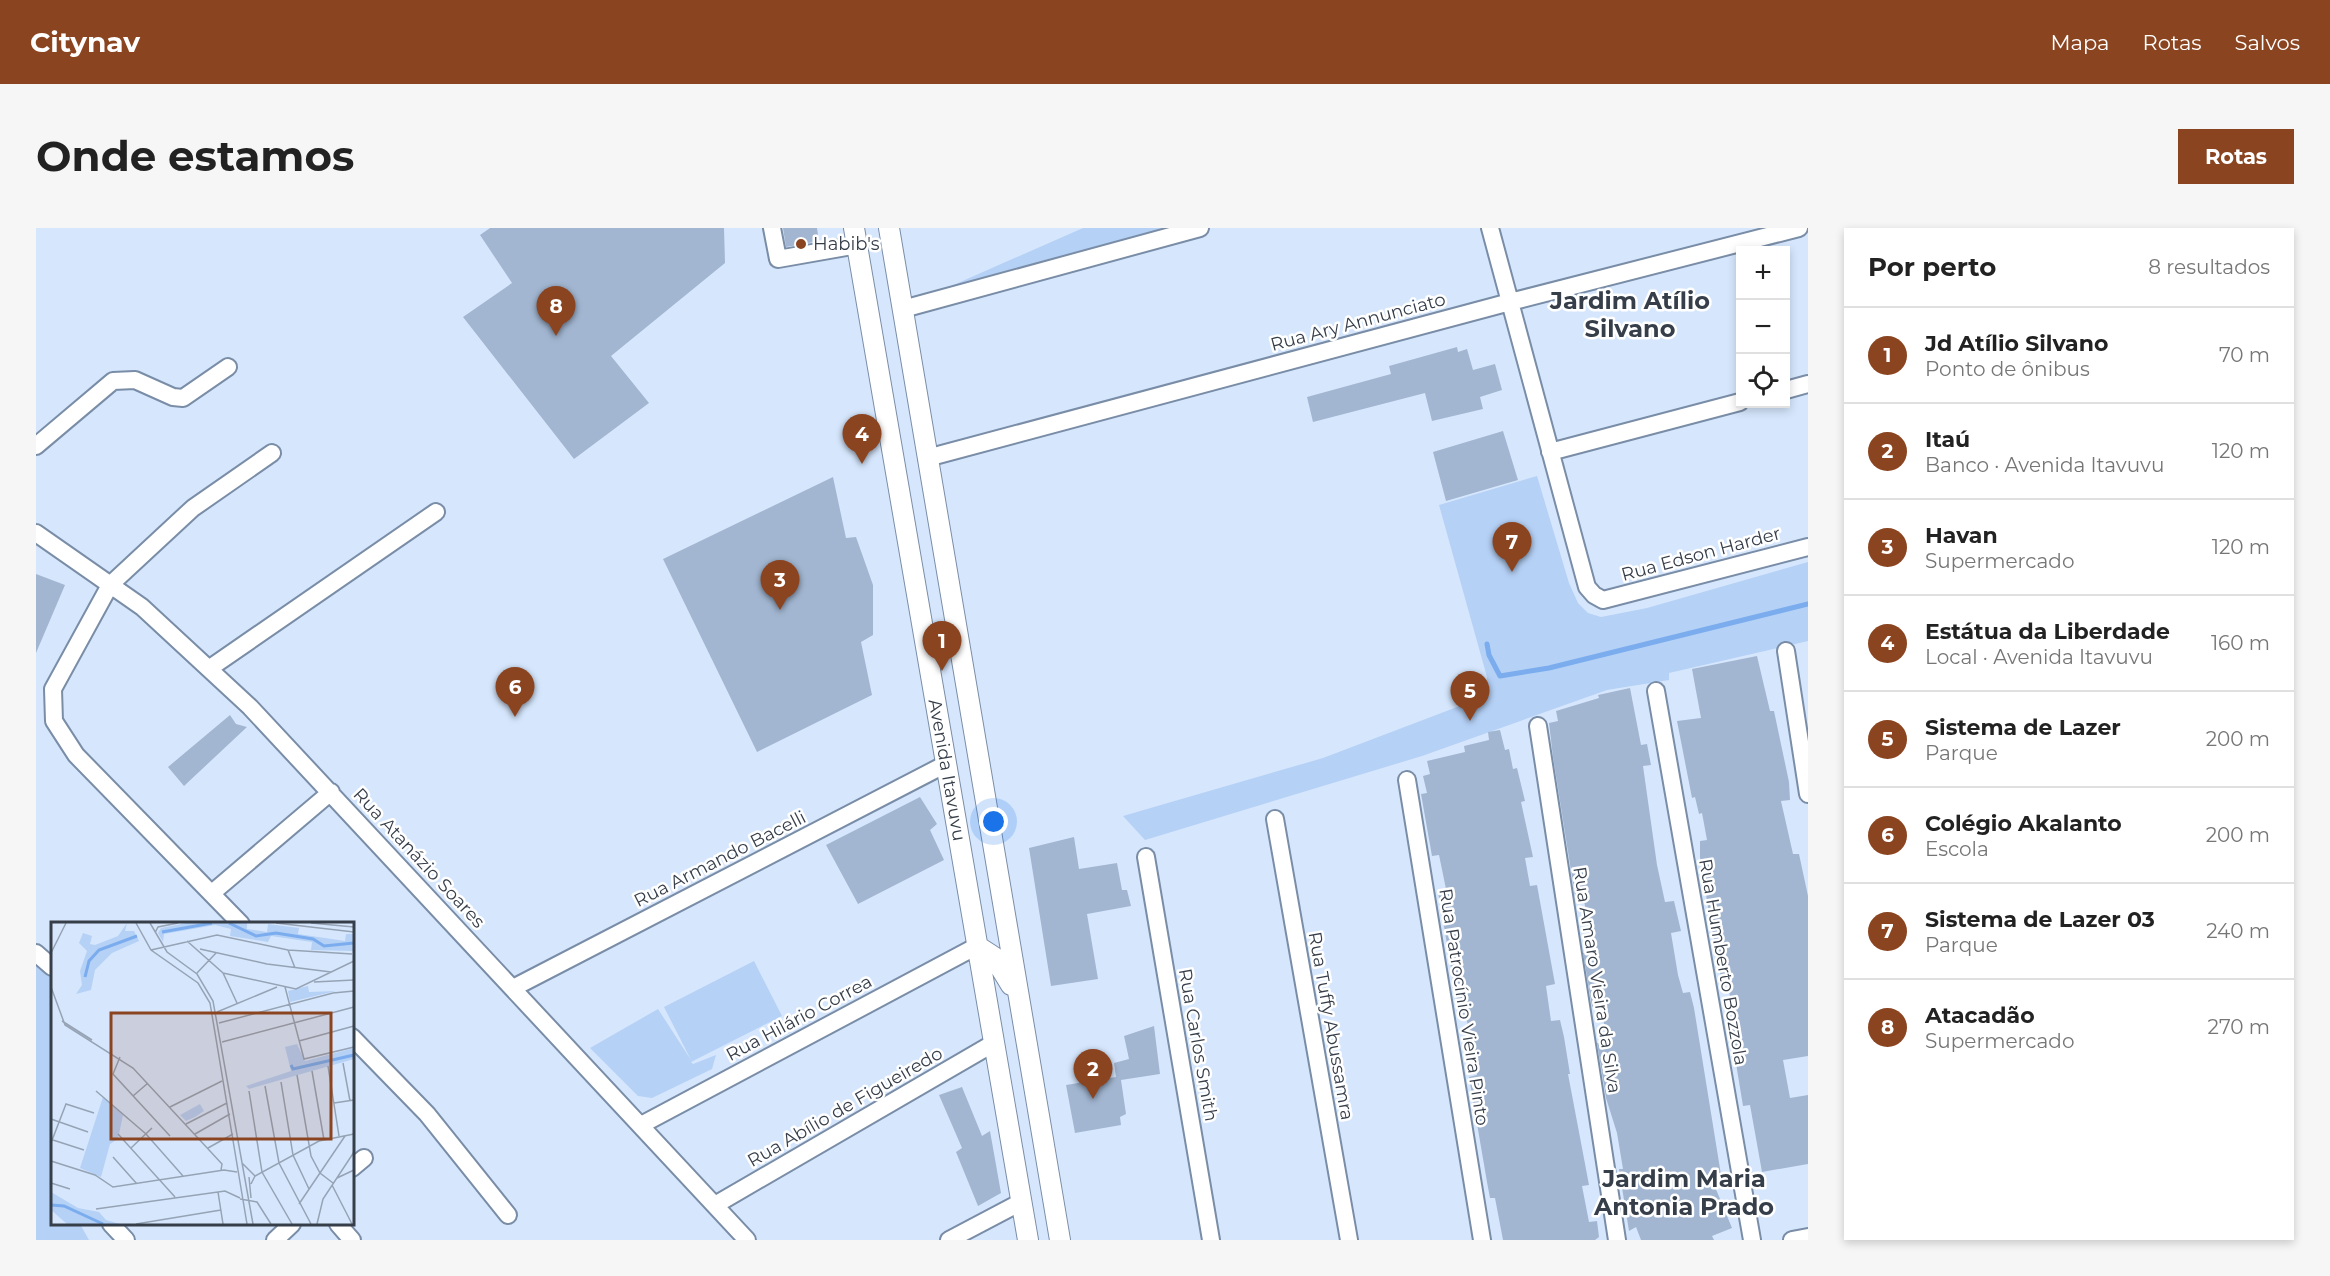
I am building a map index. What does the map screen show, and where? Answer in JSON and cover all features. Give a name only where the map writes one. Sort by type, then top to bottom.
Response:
[{"type":"main road","points":[[856,237],[870,228]]},
{"type":"main road","name":"Avenida Itavuvu","points":[[889,228],[1060,1240]]},
{"type":"main road","name":"Avenida Itavuvu","points":[[856,237],[1028,1240]]},
{"type":"main road","points":[[889,431],[906,454],[927,458]]},
{"type":"main road","points":[[976,946],[994,957],[1017,996]]},
{"type":"street","points":[[772,228],[778,259],[830,250],[856,237]]},
{"type":"street","points":[[903,309],[1200,228]]},
{"type":"street","points":[[1490,228],[1550,452],[1736,403]]},
{"type":"street","name":"Rua Ary Annunciato","points":[[927,458],[1510,302],[1799,228]]},
{"type":"street","points":[[36,446],[113,381],[135,380],[173,397],[183,398],[228,367]]},
{"type":"street","points":[[1790,389],[1808,384]]},
{"type":"street","name":"Rua Edson Harder","points":[[1550,452],[1587,587],[1603,600],[1808,547]]},
{"type":"street","points":[[239,922],[76,755],[54,721],[53,689],[110,585],[193,508],[272,453]]},
{"type":"street","points":[[210,668],[436,512]]},
{"type":"street","name":"Rua Atanázio Soares","points":[[36,533],[142,607],[210,668],[331,792],[747,1240]]},
{"type":"street","points":[[1786,651],[1808,794]]},
{"type":"street","name":"Rua Humberto Bozzola","points":[[1656,691],[1752,1240]]},
{"type":"street","name":"Rua Amaro Vieira da Silva","points":[[1538,726],[1617,1240]]},
{"type":"street","name":"Rua Armando Bacelli","points":[[513,988],[946,764]]},
{"type":"street","name":"Rua Patrocínio Vieira Pinto","points":[[1407,780],[1482,1240]]},
{"type":"street","points":[[212,893],[331,792]]},
{"type":"street","name":"Rua Tuffy Abussamra","points":[[1275,819],[1349,1240]]},
{"type":"street","name":"Rua Carlos Smith","points":[[1146,857],[1211,1240]]},
{"type":"street","name":"Rua Hilário Correa","points":[[641,1125],[976,946]]},
{"type":"street","points":[[36,953],[51,966]]},
{"type":"street","points":[[354,1039],[427,1114],[508,1215]]},
{"type":"street","name":"Rua Abílio de Figueiredo","points":[[715,1205],[994,1043]]},
{"type":"street","points":[[949,1240],[1021,1202]]},
{"type":"street","points":[[112,1225],[126,1240]]},
{"type":"street","points":[[275,1240],[291,1225]]},
{"type":"street","points":[[339,1225],[352,1240]]},
{"type":"street","points":[[1792,1240],[1808,1237]]},
{"type":"shaded area","points":[[1083,228],[1178,228],[924,298]]},
{"type":"shaded area","points":[[1537,476],[1569,583],[1578,603],[1588,613],[1601,617],[1647,608],[1808,562],[1808,641],[1669,673],[1669,680],[1607,690],[1422,756],[1145,840],[1123,816],[1323,758],[1486,696],[1487,677],[1439,505]]},
{"type":"shaded area","points":[[754,961],[782,1016],[691,1062],[693,1064],[716,1055],[712,1069],[652,1098],[638,1096],[590,1048],[658,1009],[691,1060],[664,1007]]},
{"type":"shaded area","points":[[36,964],[51,978],[51,1225],[81,1225],[89,1240],[36,1240]]},
{"type":"building","points":[[490,228],[724,228],[725,263],[611,356],[649,403],[574,459],[463,317],[512,283],[480,235]]},
{"type":"building","points":[[783,228],[817,228],[819,241],[786,247]]},
{"type":"building","points":[[1457,347],[1458,352],[1467,349],[1473,370],[1495,364],[1502,390],[1480,397],[1483,409],[1432,421],[1425,393],[1313,422],[1307,397],[1391,374],[1389,366]]},
{"type":"building","points":[[1503,431],[1518,480],[1446,501],[1433,452]]},
{"type":"building","points":[[833,477],[846,538],[856,537],[873,585],[873,635],[861,642],[872,695],[757,752],[663,559]]},
{"type":"building","points":[[36,574],[65,585],[36,653]]},
{"type":"building","points":[[1757,656],[1770,711],[1774,711],[1789,782],[1790,800],[1781,801],[1793,854],[1799,854],[1808,896],[1808,1056],[1783,1060],[1790,1098],[1808,1095],[1808,1164],[1762,1172],[1750,1105],[1743,1106],[1729,1021],[1735,1020],[1726,977],[1721,978],[1708,907],[1700,857],[1700,841],[1707,840],[1702,813],[1699,814],[1695,797],[1692,798],[1677,721],[1701,718],[1692,669]]},
{"type":"building","points":[[1630,688],[1641,745],[1647,744],[1651,765],[1643,766],[1657,865],[1665,902],[1674,901],[1681,931],[1671,933],[1678,975],[1683,993],[1690,992],[1694,1008],[1722,1181],[1713,1182],[1732,1228],[1712,1236],[1714,1240],[1641,1240],[1636,1227],[1629,1231],[1619,1169],[1623,1169],[1617,1133],[1606,1098],[1597,1043],[1607,1042],[1601,1005],[1592,1007],[1583,953],[1589,952],[1585,934],[1590,934],[1583,895],[1575,896],[1553,757],[1549,723],[1558,721],[1556,711],[1599,698],[1598,695]]},
{"type":"building","points":[[230,715],[236,724],[247,727],[184,786],[168,767]]},
{"type":"building","points":[[1500,730],[1505,750],[1509,749],[1513,769],[1517,768],[1525,801],[1521,802],[1533,857],[1525,858],[1530,886],[1537,885],[1555,984],[1546,986],[1551,1021],[1560,1020],[1564,1037],[1570,1074],[1568,1074],[1589,1185],[1582,1186],[1589,1222],[1597,1221],[1599,1237],[1595,1240],[1503,1240],[1495,1198],[1490,1198],[1487,1182],[1469,1077],[1477,1075],[1471,1036],[1466,1018],[1460,1019],[1438,892],[1446,889],[1439,855],[1432,856],[1421,794],[1427,793],[1423,776],[1430,774],[1427,761],[1465,752],[1464,746],[1489,740],[1488,732]]},
{"type":"building","points":[[920,797],[937,824],[930,830],[944,860],[858,904],[826,845]]},
{"type":"building","points":[[1074,837],[1079,869],[1117,863],[1122,890],[1127,890],[1131,906],[1087,914],[1098,979],[1051,986],[1029,848]]},
{"type":"building","points":[[1154,1026],[1160,1074],[1121,1080],[1126,1114],[1120,1117],[1121,1125],[1075,1133],[1066,1085],[1116,1077],[1114,1063],[1129,1059],[1124,1036]]},
{"type":"building","points":[[962,1087],[982,1136],[990,1131],[1001,1193],[978,1206],[956,1152],[962,1148],[939,1095]]},
{"type":"waterway","points":[[1487,644],[1489,655],[1500,676],[1549,668],[1808,604]]},
{"type":"place","name":"Habib's","points":[[801,244]]},
{"type":"place","name":"Atacadão","points":[[556,336]]},
{"type":"place","name":"Estátua da Liberdade","points":[[862,464]]},
{"type":"place","name":"Sistema de Lazer 03","points":[[1512,572]]},
{"type":"place","name":"Havan","points":[[780,610]]},
{"type":"place","name":"Jd Atílio Silvano","points":[[942,671]]},
{"type":"place","name":"Colégio Akalanto","points":[[515,717]]},
{"type":"place","name":"Sistema de Lazer","points":[[1470,721]]},
{"type":"place","name":"Itaú","points":[[1093,1099]]},
{"type":"district","name":"Jardim Atílio Silvano","points":[[1630,314]]},
{"type":"district","name":"Jardim Maria Antonia Prado","points":[[1684,1192]]}]
